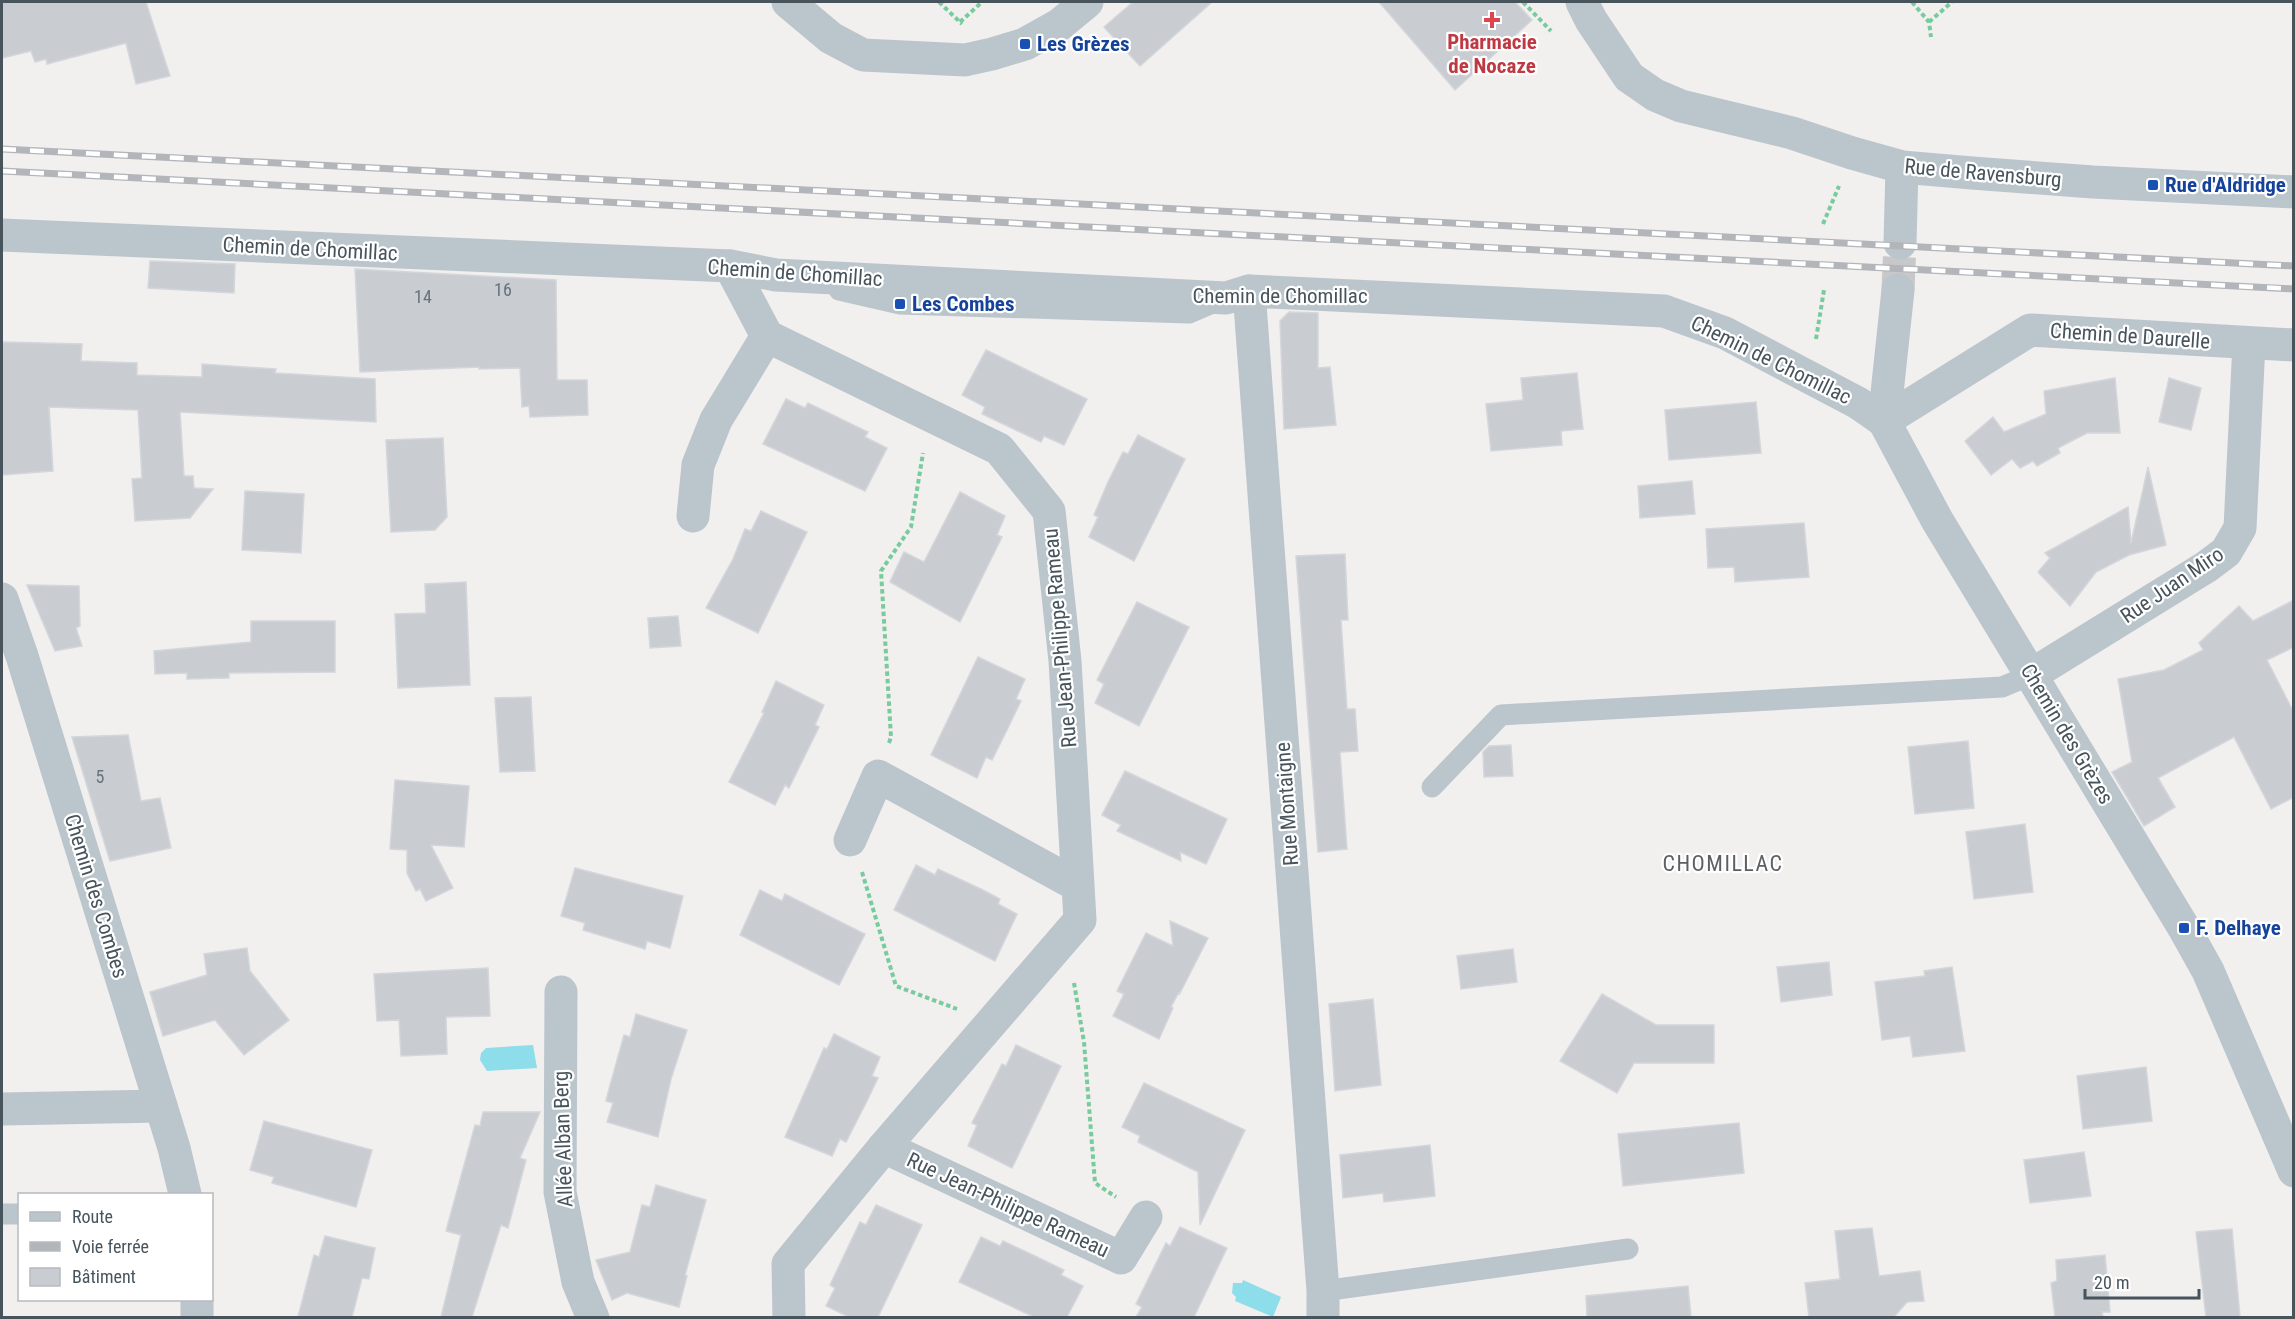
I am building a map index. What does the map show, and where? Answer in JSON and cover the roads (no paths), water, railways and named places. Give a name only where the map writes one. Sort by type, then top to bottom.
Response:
[{"type":"street","points":[[788,2],[831,38],[863,55],[965,60],[1025,44],[1059,25],[1087,2]]},
{"type":"street","name":"Rue de Ravensburg","points":[[1582,2],[1591,20],[1629,77],[1655,95],[1681,106],[1792,133],[1846,168],[1902,167],[2093,182],[2294,192]]},
{"type":"street","points":[[1900,243],[1902,167]]},
{"type":"street","name":"Chemin de Chomillac","points":[[2,235],[730,266],[776,275],[1664,311],[1725,333],[1858,403],[1884,421]]},
{"type":"street","points":[[693,516],[698,465],[716,420],[767,336],[730,266]]},
{"type":"street","points":[[1884,421],[1898,290]]},
{"type":"street","name":"Rue Montaigne","points":[[1238,294],[1323,1304]]},
{"type":"street","name":"Chemin de Daurelle","points":[[1884,421],[2030,330],[2294,345]]},
{"type":"street","name":"Rue Jean-Philippe Rameau","points":[[767,336],[999,449],[1049,511],[1065,661],[1080,920],[884,1147],[788,1264],[789,1317]]},
{"type":"street","name":"Rue Juan Miro","points":[[2031,675],[2206,567],[2226,552],[2240,528],[2249,343]]},
{"type":"street","name":"Chemin des Grèzes","points":[[1884,421],[1937,520],[2208,971],[2294,1171]]},
{"type":"street","name":"Chemin des Combes","points":[[2,599],[29,678],[174,1148],[185,1193]]},
{"type":"street","points":[[850,840],[878,776],[1077,885]]},
{"type":"street","name":"Allée Alban Berg","points":[[561,992],[560,1192],[578,1282],[593,1317]]},
{"type":"street","points":[[2,1109],[161,1106]]},
{"type":"street","name":"Rue Jean-Philippe Rameau","points":[[884,1147],[1121,1258],[1146,1217]]},
{"type":"street","points":[[197,1301],[197,1317]]},
{"type":"lane","points":[[1432,788],[1501,715],[2002,687],[2031,675]]},
{"type":"lane","points":[[2,1214],[18,1214]]},
{"type":"lane","points":[[1323,1304],[1628,1249]]},
{"type":"water","points":[[533,1045],[537,1068],[487,1071],[480,1060],[481,1053],[486,1048]]},
{"type":"water","points":[[1243,1280],[1281,1297],[1273,1317],[1235,1301],[1236,1297],[1232,1293],[1233,1283],[1242,1283]]},
{"type":"tunnel","points":[[1898,290],[1900,243]]},
{"type":"railway","points":[[2,149],[2294,266]]},
{"type":"railway","points":[[2,171],[2294,289]]},
{"type":"place","name":"Pharmacie de Nocaze","points":[[1492,20]]},
{"type":"place","name":"Les Grèzes","points":[[1025,44]]},
{"type":"place","name":"Rue d'Aldridge","points":[[2153,185]]},
{"type":"place","name":"Les Combes","points":[[900,304]]},
{"type":"place","name":"F. Delhaye","points":[[2184,928]]},
{"type":"district","name":"CHOMILLAC","points":[[1723,863]]}]
